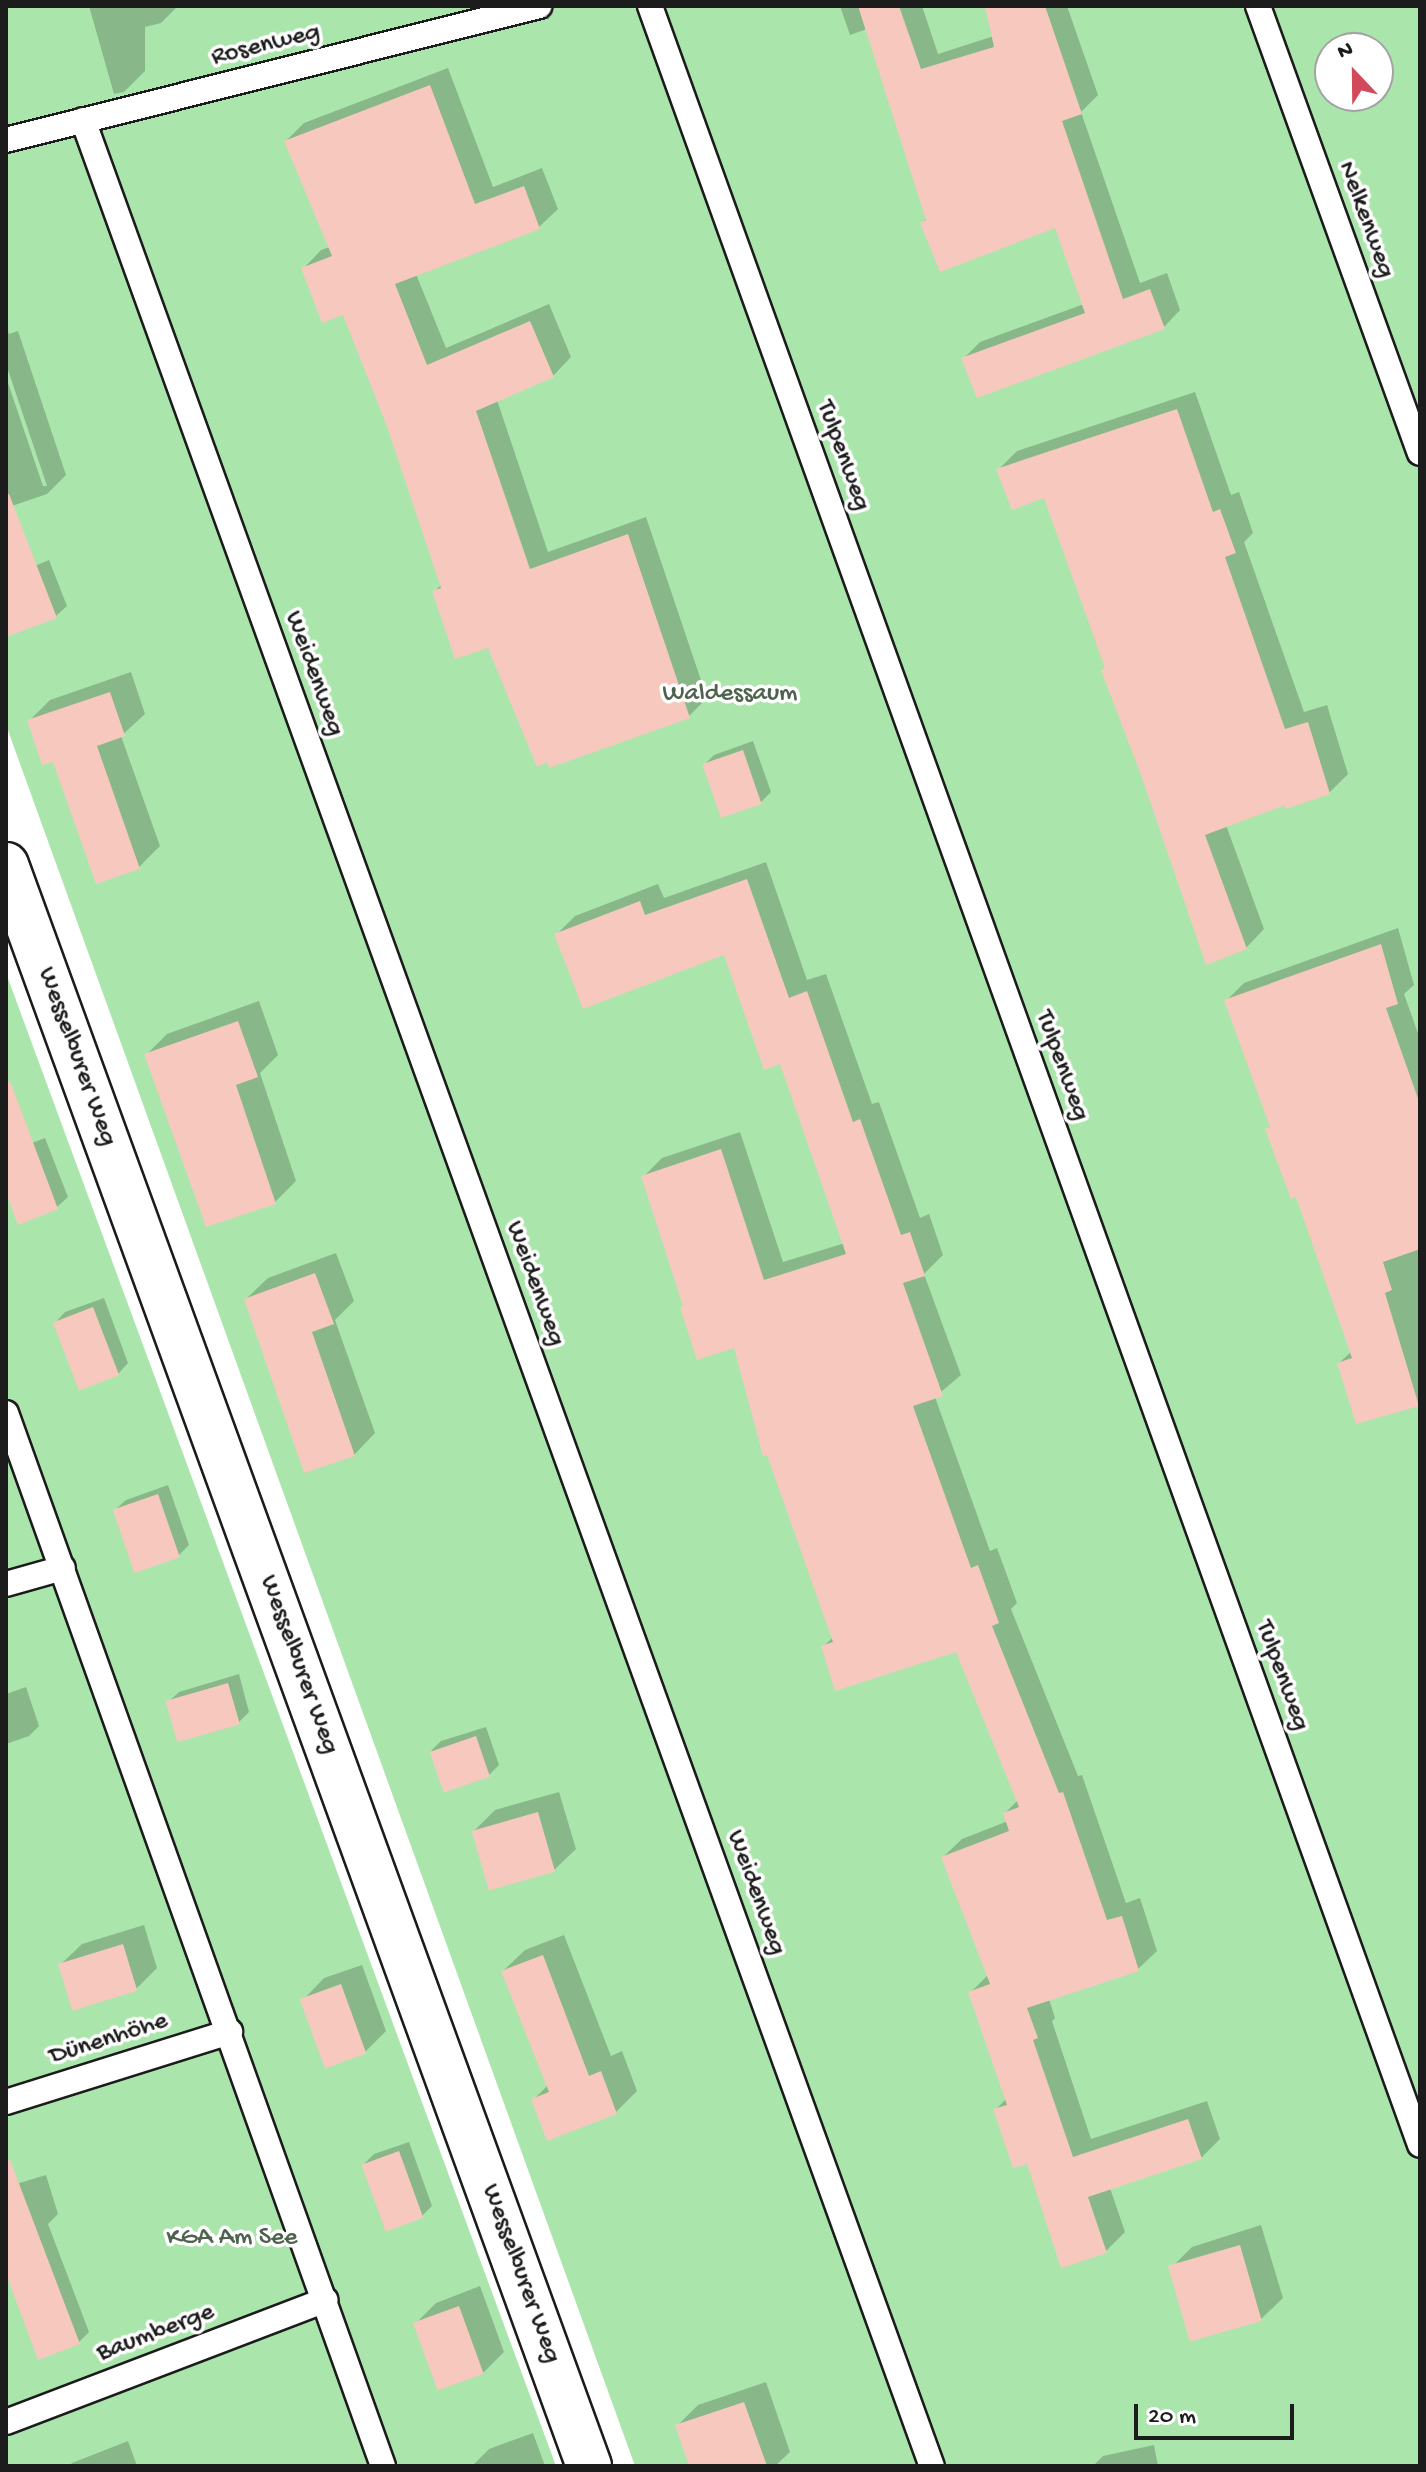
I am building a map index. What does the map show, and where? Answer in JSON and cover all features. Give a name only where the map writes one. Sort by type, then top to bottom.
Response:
[{"type":"street","name":"Wesselburer Weg","points":[[6,865],[589,2466]]},
{"type":"lane","name":"Rosenweg","points":[[6,140],[539,6]]},
{"type":"lane","name":"Tulpenweg","points":[[650,6],[1420,2145]]},
{"type":"lane","name":"Nelkenweg","points":[[1258,6],[1420,453]]},
{"type":"lane","name":"Weidenweg","points":[[83,120],[932,2466]]},
{"type":"lane","points":[[6,1413],[383,2466]]},
{"type":"lane","points":[[6,1584],[63,1568]]},
{"type":"lane","name":"Dünenhöhe","points":[[6,2102],[230,2032]]},
{"type":"lane","name":"Baumberge","points":[[6,2422],[326,2300]]},
{"type":"green space","name":"Waldessaum","points":[[6,6],[1420,6],[1420,2466],[635,2466],[6,725]]},
{"type":"green space","name":"KGA Am See","points":[[6,973],[556,2466],[6,2466]]},
{"type":"building","points":[[858,6],[899,6],[921,69],[994,47],[985,6],[1045,6],[1082,114],[1062,121],[1123,299],[1150,289],[1165,329],[977,398],[961,358],[1085,313],[1055,228],[940,272],[920,223],[926,220]]},
{"type":"building","points":[[430,85],[475,204],[524,186],[540,229],[395,284],[427,365],[530,321],[554,377],[476,411],[530,569],[628,534],[690,718],[549,768],[547,762],[537,767],[488,648],[455,659],[432,591],[441,588],[386,424],[343,315],[322,323],[301,268],[332,256],[284,141]]},
{"type":"building","points":[[1177,409],[1213,512],[1220,509],[1236,553],[1225,557],[1285,729],[1308,722],[1330,794],[1286,809],[1285,805],[1205,835],[1247,949],[1206,965],[1141,775],[1101,670],[1105,668],[1044,498],[1012,510],[996,469]]},
{"type":"building","points":[[6,494],[9,494],[57,618],[6,637]]},
{"type":"building","points":[[110,692],[125,736],[97,746],[140,869],[96,884],[53,762],[42,765],[27,720]]},
{"type":"building","points":[[743,750],[762,804],[721,818],[702,764]]},
{"type":"building","points":[[747,879],[789,998],[807,991],[853,1122],[860,1119],[901,1235],[910,1232],[925,1276],[903,1283],[943,1396],[913,1406],[971,1568],[978,1565],[999,1623],[992,1626],[1059,1793],[1063,1792],[1107,1920],[1122,1916],[1139,1971],[1027,2008],[1038,2038],[1033,2040],[1073,2157],[1188,2119],[1202,2159],[1088,2197],[1107,2253],[1061,2268],[1027,2164],[1013,2168],[993,2109],[1007,2105],[968,1992],[990,1984],[941,1857],[1009,1831],[1003,1813],[1019,1807],[956,1652],[835,1691],[821,1646],[833,1642],[767,1455],[763,1456],[734,1348],[697,1360],[641,1176],[721,1149],[764,1280],[846,1254],[780,1064],[764,1070],[724,955],[583,1009],[554,934],[640,901],[645,915]]},
{"type":"building","points":[[1381,944],[1398,1004],[1386,1008],[1420,1104],[1420,1249],[1383,1262],[1392,1290],[1385,1293],[1419,1406],[1356,1424],[1337,1363],[1352,1358],[1296,1197],[1291,1199],[1265,1129],[1270,1127],[1224,1000]]},
{"type":"building","points":[[238,1021],[258,1077],[236,1085],[276,1204],[206,1227],[144,1054]]},
{"type":"building","points":[[10,1081],[58,1209],[18,1225],[6,1193],[6,1082]]},
{"type":"building","points":[[315,1273],[334,1324],[312,1332],[355,1456],[304,1473],[244,1299]]},
{"type":"building","points":[[93,1307],[119,1375],[79,1391],[53,1322]]},
{"type":"building","points":[[158,1494],[180,1557],[134,1573],[113,1510]]},
{"type":"building","points":[[228,1683],[240,1724],[177,1742],[166,1701]]},
{"type":"building","points":[[476,1736],[490,1777],[444,1793],[430,1752]]},
{"type":"building","points":[[538,1812],[555,1872],[489,1891],[472,1831]]},
{"type":"building","points":[[123,1944],[137,1991],[72,2011],[58,1964]]},
{"type":"building","points":[[543,1955],[589,2076],[601,2071],[617,2114],[547,2141],[531,2099],[549,2092],[501,1971]]},
{"type":"building","points":[[341,1984],[366,2054],[325,2069],[300,1999]]},
{"type":"building","points":[[399,2151],[423,2218],[386,2231],[361,2165]]},
{"type":"building","points":[[6,2160],[10,2160],[80,2344],[38,2360],[6,2274]]},
{"type":"building","points":[[1240,2245],[1262,2321],[1190,2342],[1168,2266]]},
{"type":"building","points":[[459,2306],[484,2374],[438,2390],[413,2323]]},
{"type":"building","points":[[744,2402],[767,2466],[689,2466],[675,2425]]}]
